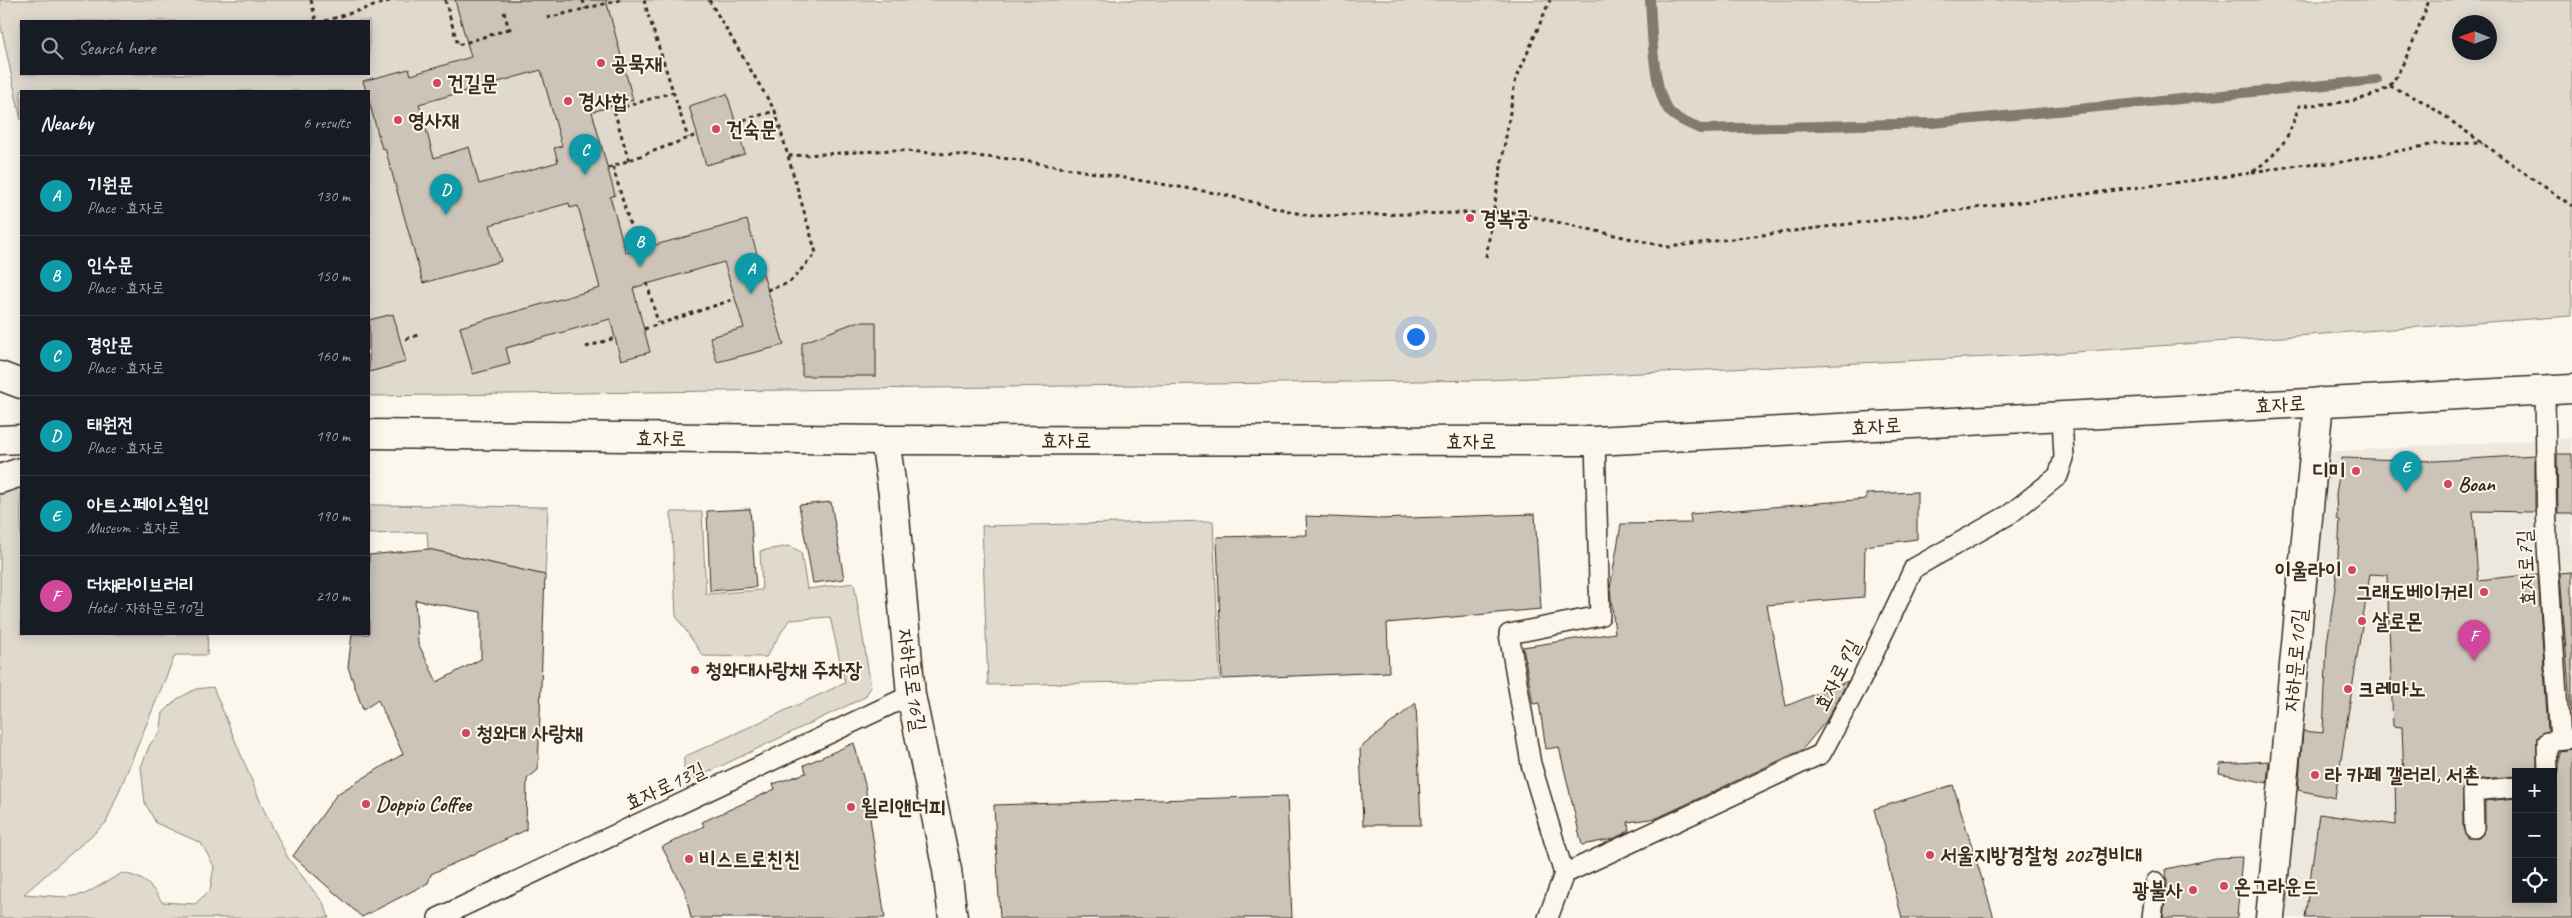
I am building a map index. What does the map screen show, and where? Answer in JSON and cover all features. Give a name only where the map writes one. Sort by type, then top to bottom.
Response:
[{"type":"street","points":[[0,376],[20,384]]},
{"type":"street","name":"효자로","points":[[370,434],[885,440],[1595,441],[2320,402],[2545,392],[2572,389]]},
{"type":"street","name":"자하문로10길","points":[[2270,918],[2320,402]]},
{"type":"street","points":[[0,440],[20,439]]},
{"type":"street","name":"자하문로16길","points":[[885,440],[893,494],[911,695],[947,870],[953,918]]},
{"type":"street","points":[[0,479],[20,472]]},
{"type":"lane","name":"효자로7길","points":[[2545,392],[2547,546],[2566,740],[2547,742],[2548,768]]},
{"type":"lane","name":"효자로9길","points":[[1564,874],[1821,754],[1861,680],[1914,568],[2010,514],[2058,476],[2064,458],[2062,416]]},
{"type":"lane","points":[[1548,918],[1564,874],[1530,764],[1509,634],[1600,616],[1595,441]]},
{"type":"lane","name":"효자로13길","points":[[438,918],[911,695]]},
{"type":"lane","points":[[2474,828],[2473,792],[2512,787]]},
{"type":"lane","points":[[2152,918],[2156,882]]},
{"type":"path","points":[[311,0],[316,20]]},
{"type":"path","points":[[328,20],[393,0]]},
{"type":"path","points":[[445,0],[458,45],[515,27]]},
{"type":"path","points":[[583,0],[585,9]]},
{"type":"path","points":[[547,18],[620,0]]},
{"type":"path","points":[[644,0],[649,18]]},
{"type":"path","points":[[709,0],[775,111],[816,253],[789,283],[767,290]]},
{"type":"path","points":[[1486,257],[1515,82],[1550,0]]},
{"type":"path","points":[[2251,172],[2274,156],[2288,139],[2299,106],[2362,99],[2390,86],[2419,32],[2429,0]]},
{"type":"path","points":[[504,12],[509,29]]},
{"type":"path","points":[[652,23],[688,138]]},
{"type":"path","points":[[2390,86],[2424,102],[2572,206]]},
{"type":"path","points":[[629,161],[614,110],[673,92]]},
{"type":"path","points":[[736,122],[775,111]]},
{"type":"path","points":[[608,168],[697,135]]},
{"type":"path","points":[[788,156],[893,150],[1012,159],[1221,194],[1309,216],[1512,212],[1668,247],[2306,164],[2336,164],[2435,144],[2483,143]]},
{"type":"path","points":[[613,166],[637,250]]},
{"type":"path","points":[[647,283],[658,323]]},
{"type":"path","points":[[644,329],[735,300]]},
{"type":"path","points":[[406,339],[418,335]]},
{"type":"path","points":[[586,347],[615,338]]},
{"type":"shaded area","name":"경복궁","points":[[0,0],[2572,0],[2572,316],[2033,355],[1489,380],[370,396],[370,90],[20,90],[20,115],[0,22]]},
{"type":"shaded area","points":[[2572,438],[2572,918],[2281,918],[2323,452]]},
{"type":"shaded area","points":[[20,484],[20,635],[208,635],[207,655],[175,655],[106,823],[24,894],[66,897],[85,894],[122,873],[146,882],[162,902],[195,904],[210,890],[214,866],[201,843],[156,823],[145,803],[141,767],[150,744],[160,733],[163,713],[177,699],[196,689],[213,687],[263,808],[288,858],[324,904],[329,918],[0,918],[0,492]]},
{"type":"shaded area","points":[[370,505],[548,507],[545,575],[428,549],[427,532],[370,534]]},
{"type":"shaded area","points":[[671,512],[702,512],[706,594],[762,590],[760,551],[789,546],[801,552],[807,589],[854,583],[871,687],[865,697],[694,779],[684,769],[684,757],[845,683],[830,617],[789,620],[766,657],[703,656],[676,616]]},
{"type":"shaded area","points":[[1213,521],[1220,680],[988,685],[982,526]]},
{"type":"building","points":[[455,0],[606,0],[633,100],[592,112],[615,195],[610,197],[626,253],[747,220],[784,345],[717,362],[710,337],[744,328],[724,262],[633,288],[650,352],[621,360],[610,319],[506,348],[510,364],[473,374],[460,327],[600,288],[578,206],[570,208],[569,203],[490,225],[501,261],[423,283],[385,148],[382,149],[370,105],[370,90],[366,90],[363,81],[409,69],[411,75],[471,57]],"holes":[[[541,70],[562,146],[554,148],[558,162],[479,184],[469,147],[434,158],[419,104]]]},
{"type":"building","name":"건숙문","points":[[727,94],[745,154],[706,165],[689,106]]},
{"type":"building","points":[[393,314],[406,362],[370,372],[370,320]]},
{"type":"building","points":[[856,322],[876,322],[876,376],[802,376],[802,343]]},
{"type":"building","points":[[2557,454],[2572,454],[2572,513],[2558,513]]},
{"type":"building","points":[[2535,455],[2535,512],[2473,511],[2478,580],[2538,574],[2548,731],[2541,733],[2537,737],[2537,768],[2512,768],[2512,776],[2472,780],[2463,785],[2463,828],[2468,838],[2479,838],[2485,828],[2485,801],[2512,798],[2512,903],[2557,903],[2557,775],[2559,772],[2559,752],[2572,750],[2572,918],[2305,918],[2319,814],[2396,825],[2395,778],[2404,778],[2402,727],[2393,726],[2387,575],[2370,574],[2335,798],[2298,790],[2303,731],[2323,733],[2327,644],[2337,573],[2340,520],[2337,519],[2336,494],[2342,458],[2435,461]]},
{"type":"building","points":[[1917,492],[1917,539],[1865,546],[1864,597],[1767,605],[1786,706],[1848,681],[1826,721],[1802,750],[1657,818],[1628,822],[1629,831],[1613,839],[1582,845],[1559,747],[1546,749],[1539,703],[1533,704],[1523,647],[1615,633],[1610,589],[1621,524],[1691,523],[1690,514],[1866,499],[1866,494]]},
{"type":"building","points":[[831,502],[844,579],[813,583],[799,505]]},
{"type":"building","points":[[750,509],[756,587],[710,591],[707,511]]},
{"type":"building","points":[[1535,514],[1541,609],[1387,623],[1389,672],[1222,679],[1217,537],[1307,535],[1306,516],[1377,519]]},
{"type":"building","name":"청와대 사랑채","points":[[428,549],[545,575],[538,770],[527,779],[526,830],[431,874],[428,883],[362,917],[293,856],[337,794],[403,754],[378,700],[363,710],[348,667],[352,635],[370,635],[370,555]],"holes":[[[415,600],[481,612],[481,659],[437,682],[418,643]]]},
{"type":"building","points":[[2572,572],[2572,728],[2560,573]]},
{"type":"building","points":[[1416,703],[1421,825],[1363,825],[1360,748]]},
{"type":"building","points":[[854,743],[865,785],[885,918],[691,918],[685,891],[662,847],[704,826],[702,822],[775,789],[773,784],[806,773],[804,765]]},
{"type":"building","points":[[2269,761],[2267,783],[2219,773],[2220,764]]},
{"type":"building","name":"서울지방경찰청 202경비대","points":[[1953,785],[1994,918],[1902,918],[1874,809]]},
{"type":"building","points":[[1287,796],[1292,918],[1000,918],[994,805]]},
{"type":"building","points":[[2242,857],[2237,918],[2163,918],[2167,883],[2166,869],[2216,858]]},
{"type":"waterway","points":[[1650,0],[1654,60],[1660,93],[1665,105],[1672,114],[1700,129],[1932,123],[2377,80]]},
{"type":"place","name":"공묵재","points":[[601,63]]},
{"type":"place","name":"건길문","points":[[437,83]]},
{"type":"place","name":"경사합","points":[[568,101]]},
{"type":"place","name":"영사재","points":[[398,120]]},
{"type":"place","name":"건숙문","points":[[716,129]]},
{"type":"place","name":"경안문","points":[[585,175]]},
{"type":"place","name":"태원전","points":[[446,215]]},
{"type":"place","name":"경복궁","points":[[1470,218]]},
{"type":"place","name":"인수문","points":[[640,267]]},
{"type":"place","name":"기원문","points":[[751,294]]},
{"type":"place","name":"디미","points":[[2356,471]]},
{"type":"place","name":"Boan","points":[[2448,484]]},
{"type":"place","name":"아트스페이스월인","points":[[2406,492]]},
{"type":"place","name":"이울라이","points":[[2352,570]]},
{"type":"place","name":"그래도베이커리","points":[[2484,592]]},
{"type":"place","name":"살로몬","points":[[2362,621]]},
{"type":"place","name":"더채라이브러리","points":[[2474,661]]},
{"type":"place","name":"청와대사랑채 주차장","points":[[695,670]]},
{"type":"place","name":"크레마노","points":[[2348,689]]},
{"type":"place","name":"청와대 사랑채","points":[[466,733]]},
{"type":"place","name":"라 카페 갤러리, 서촌","points":[[2315,775]]},
{"type":"place","name":"Doppio Coffee","points":[[366,804]]},
{"type":"place","name":"윌리앤더피","points":[[851,807]]},
{"type":"place","name":"서울지방경찰청 202경비대","points":[[1930,855]]},
{"type":"place","name":"비스트로친친","points":[[689,859]]},
{"type":"place","name":"온그라운드","points":[[2224,886]]},
{"type":"place","name":"광불사","points":[[2193,890]]}]
